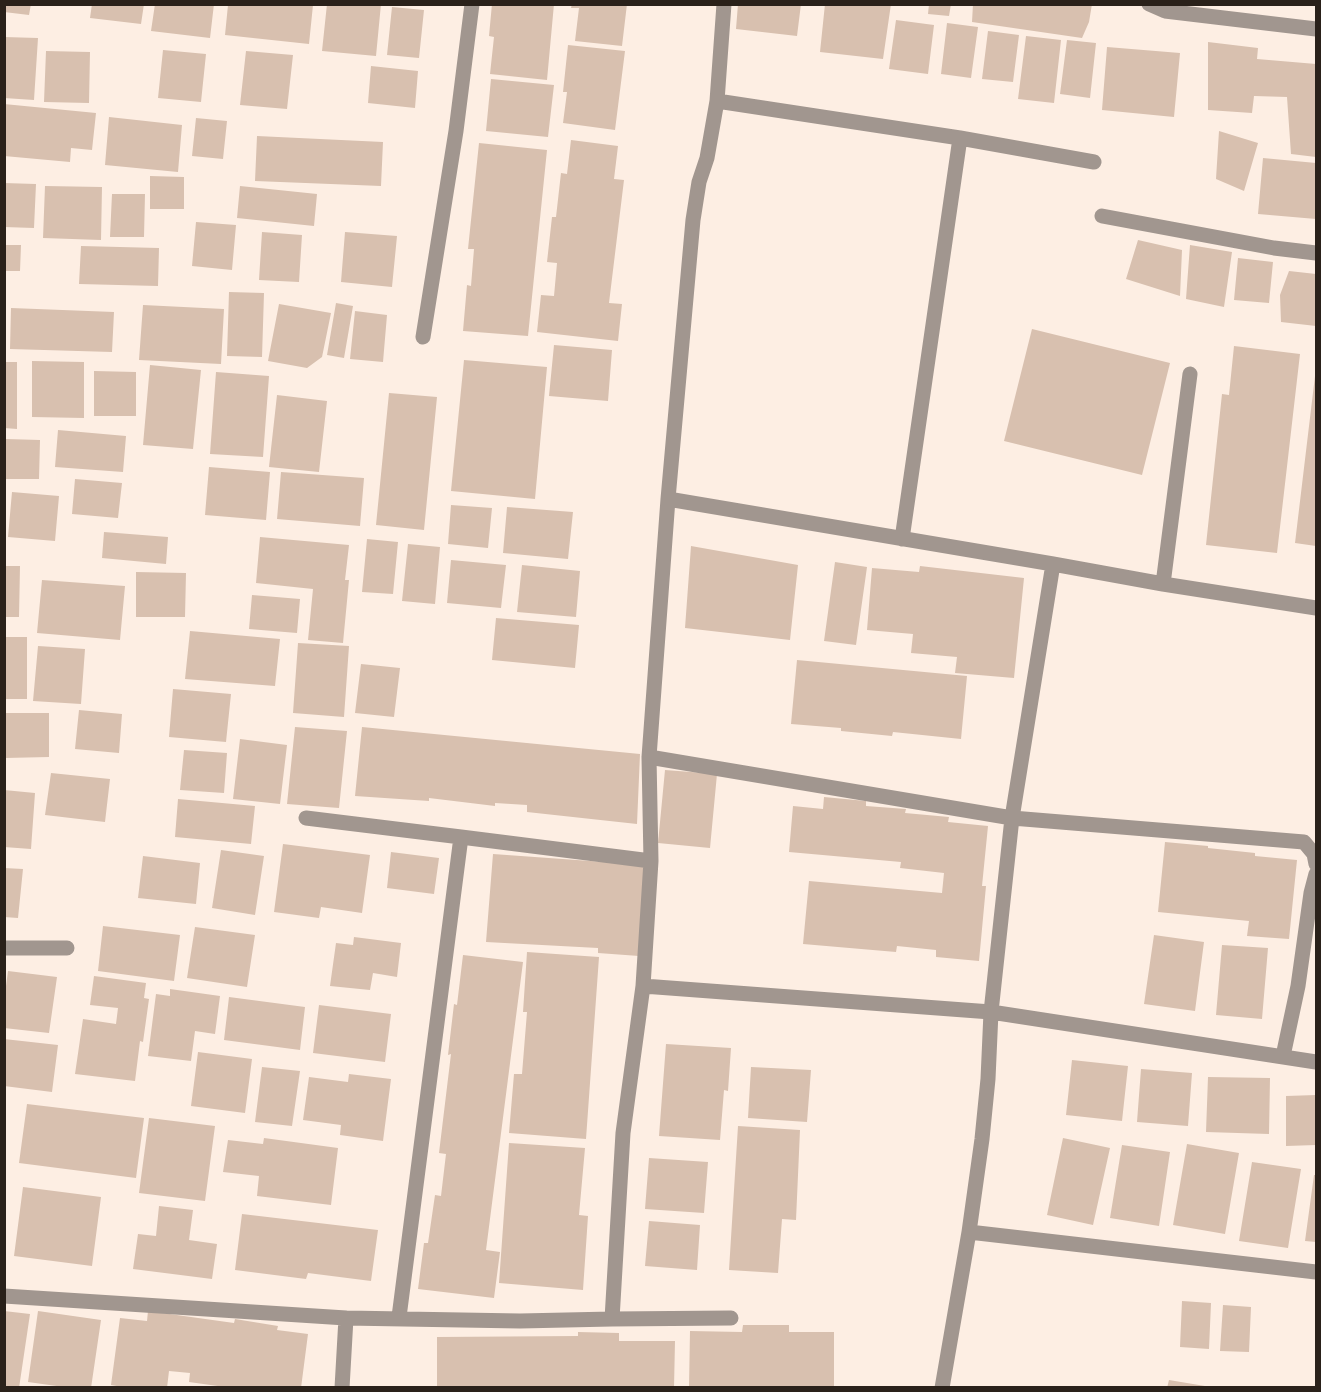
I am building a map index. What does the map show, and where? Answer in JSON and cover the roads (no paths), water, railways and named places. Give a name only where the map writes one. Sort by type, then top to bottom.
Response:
[{"type":"street","points":[[423,337],[456,131],[472,4]]},
{"type":"street","points":[[612,1319],[622,1133],[643,986],[651,861],[649,757],[668,499],[693,220],[717,101],[724,4]]},
{"type":"street","points":[[1149,4],[1165,11],[1317,29]]},
{"type":"street","points":[[717,101],[960,138],[1094,162]]},
{"type":"street","points":[[902,539],[960,138]]},
{"type":"street","points":[[1102,216],[1274,248],[1317,253]]},
{"type":"street","points":[[1163,584],[1190,374]]},
{"type":"street","points":[[668,499],[1163,584],[1317,608]]},
{"type":"street","points":[[942,1388],[969,1232],[988,1078],[991,1012],[1012,818],[1053,564]]},
{"type":"street","points":[[649,757],[1012,818],[1304,842],[1314,854],[1317,864]]},
{"type":"street","points":[[306,818],[651,861]]},
{"type":"street","points":[[399,1317],[461,837]]},
{"type":"street","points":[[1283,1056],[1298,986],[1311,893],[1317,874]]},
{"type":"street","points":[[4,948],[67,948]]},
{"type":"street","points":[[643,986],[991,1012],[1317,1062]]},
{"type":"street","points":[[969,1232],[1317,1272]]},
{"type":"street","points":[[4,1296],[346,1318],[399,1317],[520,1321],[731,1318]]},
{"type":"street","points":[[342,1388],[346,1318]]}]
